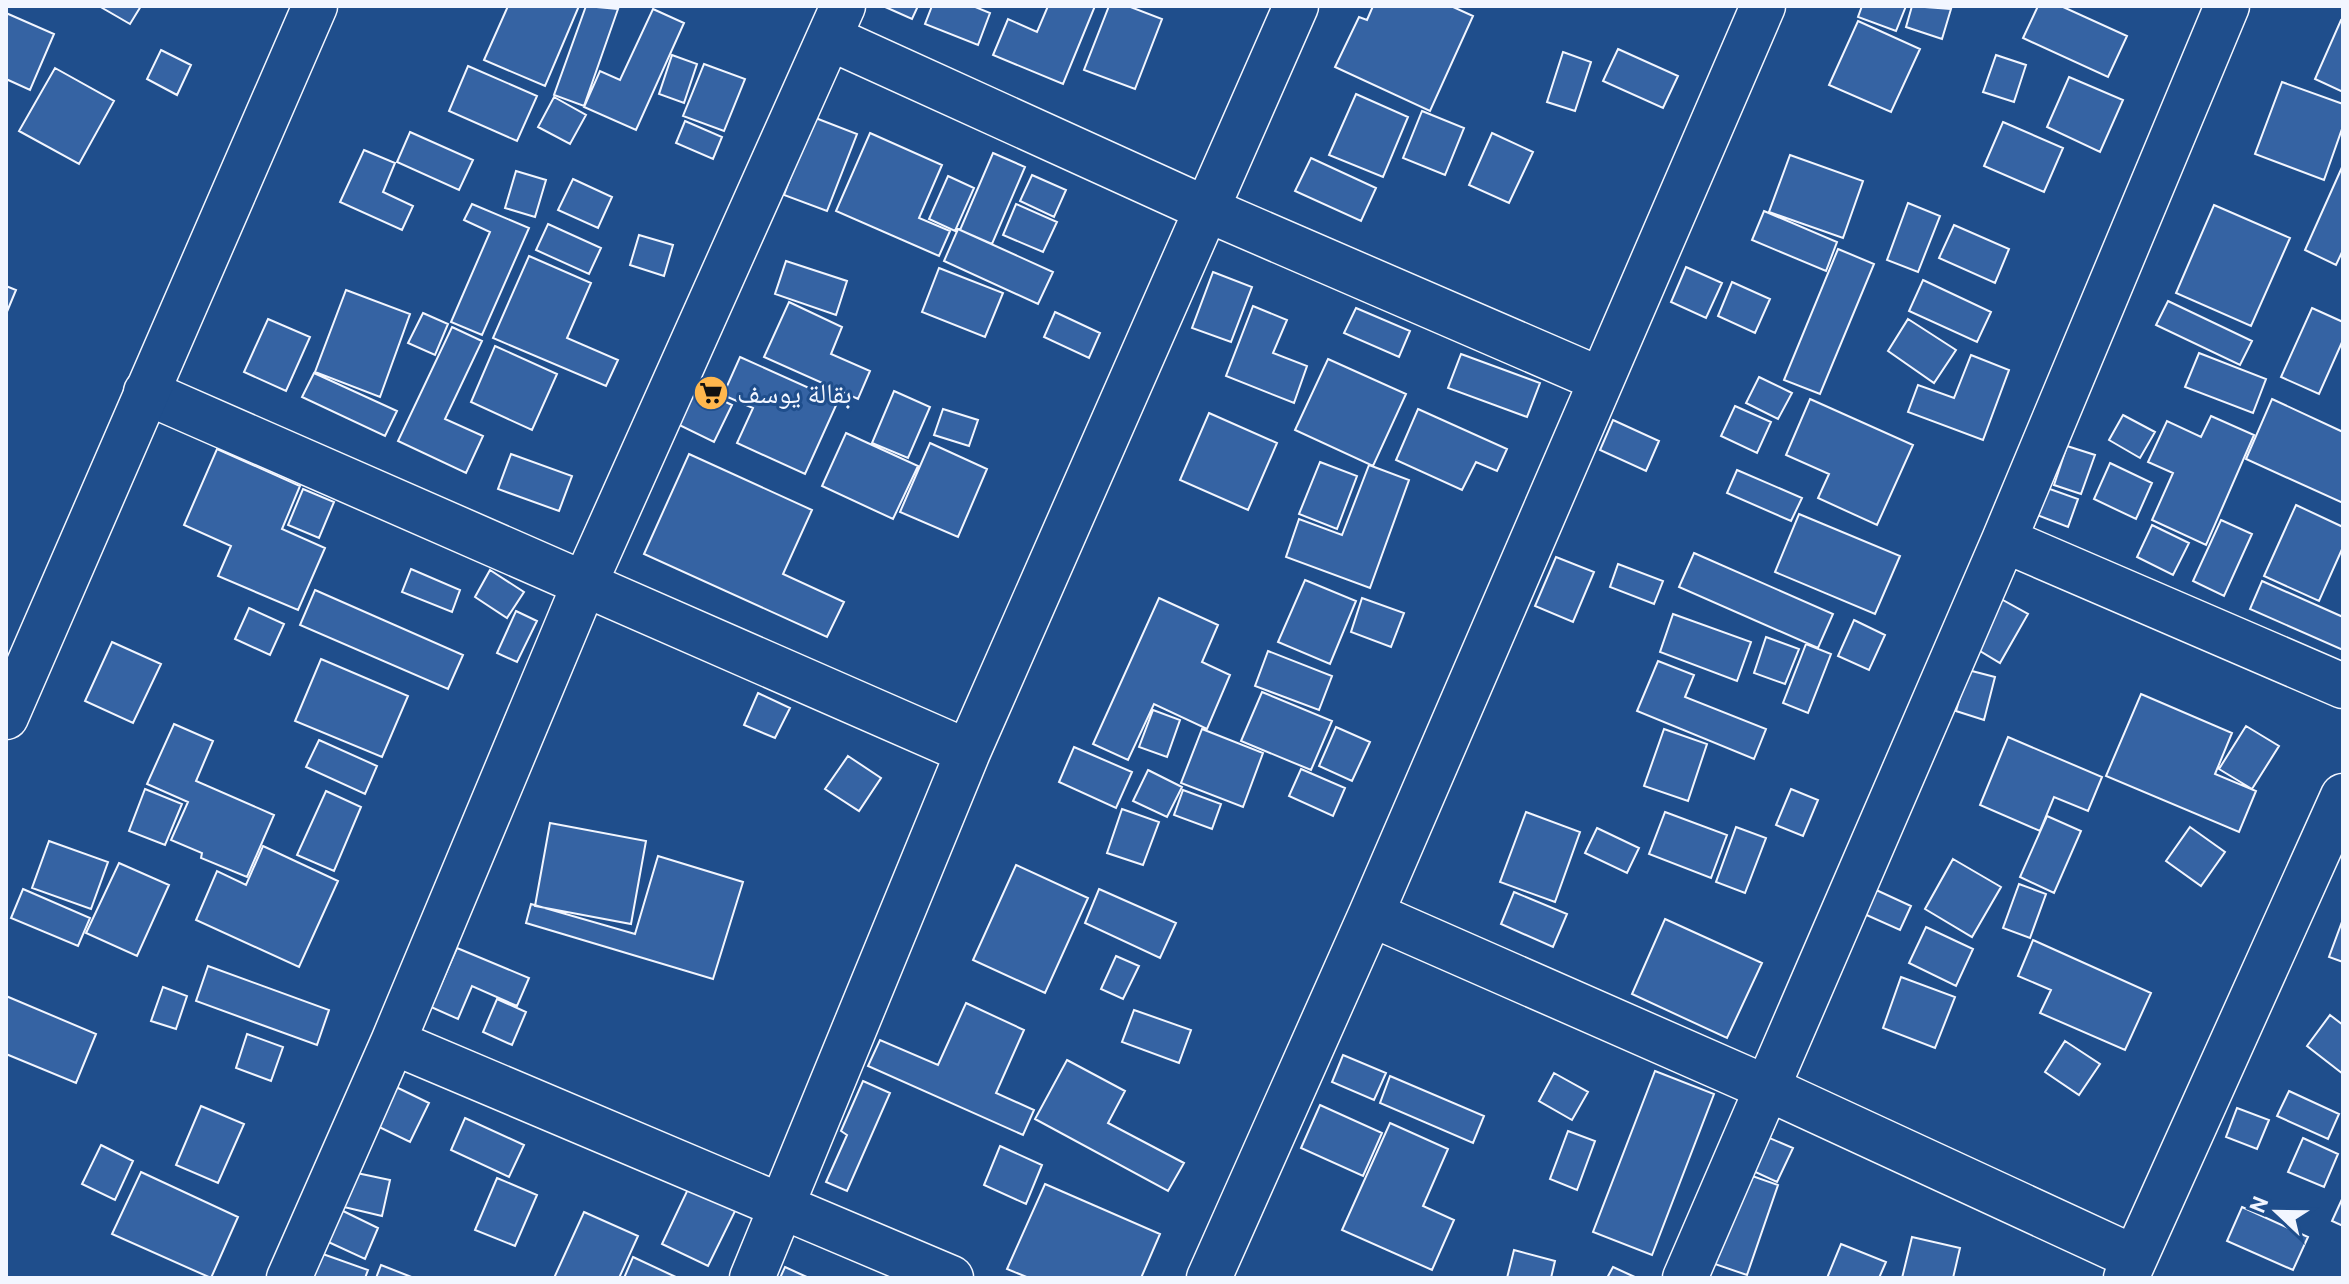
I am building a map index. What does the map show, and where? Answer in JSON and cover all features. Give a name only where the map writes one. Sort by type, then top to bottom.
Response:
[{"type":"street","points":[[6,717],[315,6]]},
{"type":"street","points":[[752,1278],[968,752],[1296,6]]},
{"type":"street","points":[[1209,1278],[1371,914],[1599,379],[1763,6]]},
{"type":"street","points":[[1685,1278],[2004,540],[2227,6]]},
{"type":"street","points":[[289,1278],[393,1042],[584,585],[837,22],[1206,209],[1599,379]]},
{"type":"street","points":[[146,392],[968,752]]},
{"type":"street","points":[[2004,540],[2343,686]]},
{"type":"street","points":[[1371,914],[1767,1088],[2131,1268],[2343,796]]},
{"type":"street","points":[[393,1042],[951,1278]]},
{"type":"building","points":[[99,6],[141,6],[130,24]]},
{"type":"building","points":[[508,6],[579,6],[545,86],[484,60]]},
{"type":"building","points":[[586,6],[618,9],[584,106],[554,95]]},
{"type":"building","points":[[883,6],[918,6],[912,19]]},
{"type":"building","points":[[932,6],[973,6],[990,13],[978,45],[925,24]]},
{"type":"building","points":[[1048,6],[1095,6],[1063,84],[993,55],[1008,19],[1037,32]]},
{"type":"building","points":[[1109,6],[1128,6],[1162,19],[1135,89],[1084,70]]},
{"type":"building","points":[[1373,6],[1451,6],[1473,16],[1430,111],[1335,67],[1359,17],[1367,20]]},
{"type":"building","points":[[1862,6],[1906,6],[1896,31],[1858,17]]},
{"type":"building","points":[[1912,6],[1951,9],[1942,39],[1906,27]]},
{"type":"building","points":[[2038,6],[2061,6],[2127,36],[2108,77],[2023,38]]},
{"type":"building","points":[[653,9],[684,23],[636,130],[584,107],[600,71],[620,80]]},
{"type":"building","points":[[6,13],[54,34],[30,90],[6,79]]},
{"type":"building","points":[[1858,21],[1920,49],[1891,112],[1829,85]]},
{"type":"building","points":[[2343,21],[2343,92],[2315,79]]},
{"type":"building","points":[[1618,49],[1678,76],[1663,108],[1603,81]]},
{"type":"building","points":[[161,50],[191,65],[177,95],[147,79]]},
{"type":"building","points":[[1563,52],[1591,62],[1575,111],[1547,102]]},
{"type":"building","points":[[672,55],[697,64],[684,103],[659,94]]},
{"type":"building","points":[[1996,55],[2026,65],[2014,102],[1983,92]]},
{"type":"building","points":[[704,64],[745,79],[724,131],[683,116]]},
{"type":"building","points":[[468,66],[537,96],[517,141],[449,111]]},
{"type":"building","points":[[55,68],[114,101],[79,164],[19,131]]},
{"type":"building","points":[[2069,77],[2123,100],[2100,152],[2047,127]]},
{"type":"building","points":[[2282,82],[2343,104],[2343,126],[2324,180],[2255,154]]},
{"type":"building","points":[[1356,94],[1408,117],[1383,177],[1329,155]]},
{"type":"building","points":[[554,97],[586,115],[570,144],[538,127]]},
{"type":"building","points":[[1422,111],[1464,128],[1445,175],[1403,158]]},
{"type":"building","points":[[813,117],[857,134],[827,211],[784,195]]},
{"type":"building","points":[[685,121],[722,137],[713,159],[676,143]]},
{"type":"building","points":[[2003,122],[2063,148],[2044,192],[1984,166]]},
{"type":"building","points":[[410,132],[473,160],[459,190],[397,162]]},
{"type":"building","points":[[870,133],[942,165],[919,218],[950,231],[939,256],[836,211]]},
{"type":"building","points":[[1492,133],[1533,152],[1509,203],[1469,185]]},
{"type":"building","points":[[364,150],[395,163],[383,192],[413,206],[402,230],[340,202]]},
{"type":"building","points":[[993,153],[1025,167],[992,244],[960,230]]},
{"type":"building","points":[[1790,155],[1863,181],[1843,238],[1769,212]]},
{"type":"building","points":[[1311,158],[1376,188],[1361,221],[1295,191]]},
{"type":"building","points":[[2343,165],[2343,250],[2336,265],[2305,250]]},
{"type":"building","points":[[516,171],[546,180],[535,217],[505,208]]},
{"type":"building","points":[[1032,175],[1066,190],[1054,217],[1020,201]]},
{"type":"building","points":[[948,176],[974,188],[955,231],[929,219]]},
{"type":"building","points":[[573,179],[612,197],[598,228],[558,210]]},
{"type":"building","points":[[1908,203],[1940,216],[1918,272],[1887,260]]},
{"type":"building","points":[[472,204],[529,228],[482,335],[451,322],[490,232],[464,220]]},
{"type":"building","points":[[1016,204],[1057,222],[1043,252],[1003,235]]},
{"type":"building","points":[[2214,205],[2290,238],[2251,326],[2176,293]]},
{"type":"building","points":[[1764,211],[1837,242],[1826,271],[1752,240]]},
{"type":"building","points":[[548,224],[601,248],[589,274],[536,250]]},
{"type":"building","points":[[1954,225],[2009,249],[1995,283],[1939,258]]},
{"type":"building","points":[[958,229],[1053,272],[1038,304],[944,261]]},
{"type":"building","points":[[639,235],[673,245],[664,276],[630,265]]},
{"type":"building","points":[[1838,249],[1874,264],[1820,394],[1784,380]]},
{"type":"building","points":[[529,256],[591,283],[567,338],[618,360],[606,386],[493,338]]},
{"type":"building","points":[[786,261],[847,281],[836,315],[775,294]]},
{"type":"building","points":[[1686,267],[1722,283],[1706,318],[1671,302]]},
{"type":"building","points":[[939,268],[1003,293],[985,337],[922,312]]},
{"type":"building","points":[[1213,272],[1252,287],[1231,342],[1192,328]]},
{"type":"building","points":[[1923,280],[1991,312],[1977,342],[1909,311]]},
{"type":"building","points":[[1732,282],[1770,299],[1755,333],[1718,316]]},
{"type":"building","points":[[6,286],[16,290],[6,314]]},
{"type":"building","points":[[346,290],[410,314],[380,397],[315,372]]},
{"type":"building","points":[[2168,301],[2252,341],[2240,365],[2156,325]]},
{"type":"building","points":[[789,302],[842,327],[831,354],[870,371],[858,399],[764,357]]},
{"type":"building","points":[[1253,306],[1287,320],[1273,353],[1307,366],[1294,403],[1226,376]]},
{"type":"building","points":[[1356,308],[1410,331],[1399,357],[1344,333]]},
{"type":"building","points":[[2312,308],[2343,322],[2343,340],[2319,394],[2281,377]]},
{"type":"building","points":[[1055,312],[1100,333],[1089,358],[1044,337]]},
{"type":"building","points":[[423,313],[448,324],[435,355],[408,343]]},
{"type":"building","points":[[268,319],[310,337],[286,391],[244,372]]},
{"type":"building","points":[[1908,319],[1956,350],[1934,383],[1888,351]]},
{"type":"building","points":[[452,327],[482,341],[445,419],[483,436],[466,473],[398,441]]},
{"type":"building","points":[[495,346],[557,374],[532,430],[471,402]]},
{"type":"building","points":[[2199,353],[2266,379],[2253,413],[2185,387]]},
{"type":"building","points":[[1461,354],[1540,383],[1527,417],[1448,388]]},
{"type":"building","points":[[1971,355],[2009,370],[1983,440],[1908,412],[1918,385],[1954,398]]},
{"type":"building","points":[[740,357],[838,401],[805,474],[737,443],[753,408],[723,395]]},
{"type":"building","points":[[1328,359],[1406,394],[1373,466],[1295,430]]},
{"type":"building","points":[[314,373],[397,411],[385,436],[302,397]]},
{"type":"building","points":[[1759,377],[1792,393],[1778,419],[1746,403]]},
{"type":"building","points":[[684,382],[732,405],[714,442],[667,419]]},
{"type":"building","points":[[894,391],[930,407],[908,458],[872,443]]},
{"type":"building","points":[[1810,399],[1913,445],[1877,525],[1818,498],[1829,474],[1786,455]]},
{"type":"building","points":[[2272,399],[2343,432],[2343,503],[2246,459]]},
{"type":"building","points":[[1735,406],[1771,422],[1757,453],[1721,436]]},
{"type":"building","points":[[943,409],[978,420],[969,446],[934,435]]},
{"type":"building","points":[[1418,409],[1507,449],[1497,471],[1476,462],[1462,490],[1396,460]]},
{"type":"building","points":[[1209,413],[1277,443],[1248,510],[1180,480]]},
{"type":"building","points":[[2123,415],[2155,432],[2140,458],[2109,440]]},
{"type":"building","points":[[2211,416],[2254,435],[2206,545],[2152,520],[2173,473],[2148,462],[2167,421],[2201,437]]},
{"type":"building","points":[[1613,420],[1659,441],[1646,471],[1600,450]]},
{"type":"building","points":[[846,433],[918,466],[893,519],[822,486]]},
{"type":"building","points":[[930,443],[987,469],[958,537],[900,512]]},
{"type":"building","points":[[2067,446],[2095,455],[2081,494],[2054,485]]},
{"type":"building","points":[[217,449],[300,486],[282,529],[325,548],[298,610],[218,576],[231,546],[184,525]]},
{"type":"building","points":[[511,454],[572,476],[559,511],[498,489]]},
{"type":"building","points":[[689,454],[812,510],[783,574],[844,602],[827,637],[644,554]]},
{"type":"building","points":[[1320,462],[1357,476],[1337,529],[1299,514]]},
{"type":"building","points":[[2110,463],[2152,483],[2136,519],[2094,499]]},
{"type":"building","points":[[1369,465],[1409,480],[1370,588],[1286,557],[1299,519],[1342,535]]},
{"type":"building","points":[[1737,470],[1802,498],[1791,521],[1727,493]]},
{"type":"building","points":[[2047,488],[2078,499],[2068,527],[2037,515]]},
{"type":"building","points":[[303,489],[334,502],[319,538],[288,525]]},
{"type":"building","points":[[2296,505],[2343,527],[2343,547],[2319,601],[2264,576]]},
{"type":"building","points":[[1799,514],[1900,556],[1875,614],[1775,572]]},
{"type":"building","points":[[2221,520],[2252,534],[2224,596],[2193,581]]},
{"type":"building","points":[[2152,525],[2189,543],[2173,575],[2137,557]]},
{"type":"building","points":[[1694,553],[1833,614],[1818,648],[1679,587]]},
{"type":"building","points":[[1556,557],[1594,572],[1573,622],[1535,606]]},
{"type":"building","points":[[1618,564],[1663,581],[1654,604],[1610,587]]},
{"type":"building","points":[[411,569],[460,590],[452,612],[402,592]]},
{"type":"building","points":[[490,570],[524,592],[507,618],[475,597]]},
{"type":"building","points":[[1305,580],[1356,601],[1330,664],[1278,642]]},
{"type":"building","points":[[2262,581],[2343,617],[2343,650],[2250,609]]},
{"type":"building","points":[[315,590],[463,655],[448,689],[300,625]]},
{"type":"building","points":[[1992,594],[2028,614],[2000,663],[1965,642]]},
{"type":"building","points":[[1159,598],[1218,625],[1202,662],[1230,675],[1207,729],[1154,704],[1128,760],[1093,744]]},
{"type":"building","points":[[1362,598],[1404,613],[1391,647],[1351,632]]},
{"type":"building","points":[[249,608],[284,624],[270,655],[235,639]]},
{"type":"building","points":[[516,611],[537,621],[517,662],[497,653]]},
{"type":"building","points":[[1673,614],[1751,642],[1737,681],[1660,652]]},
{"type":"building","points":[[1854,620],[1885,635],[1869,670],[1838,656]]},
{"type":"building","points":[[1766,637],[1799,649],[1785,684],[1754,673]]},
{"type":"building","points":[[112,642],[161,664],[133,723],[85,701]]},
{"type":"building","points":[[1806,644],[1831,654],[1808,713],[1783,703]]},
{"type":"building","points":[[1268,651],[1332,676],[1319,710],[1255,686]]},
{"type":"building","points":[[321,659],[408,696],[382,757],[295,721]]},
{"type":"building","points":[[1658,661],[1694,675],[1685,697],[1766,729],[1754,759],[1637,711]]},
{"type":"building","points":[[1968,670],[1995,677],[1984,720],[1956,711]]},
{"type":"building","points":[[1262,692],[1332,721],[1311,770],[1241,741]]},
{"type":"building","points":[[758,693],[790,708],[775,738],[744,725]]},
{"type":"building","points":[[2141,694],[2232,733],[2215,774],[2256,791],[2239,832],[2106,776]]},
{"type":"building","points":[[1153,710],[1180,720],[1167,757],[1139,747]]},
{"type":"building","points":[[174,724],[213,741],[196,781],[274,815],[247,877],[201,858],[202,853],[171,840],[188,802],[147,784]]},
{"type":"building","points":[[2246,726],[2279,746],[2252,789],[2219,769]]},
{"type":"building","points":[[1336,727],[1370,742],[1352,781],[1319,766]]},
{"type":"building","points":[[1202,729],[1263,753],[1243,807],[1181,783]]},
{"type":"building","points":[[1664,729],[1707,744],[1688,801],[1644,786]]},
{"type":"building","points":[[2008,737],[2102,777],[2088,811],[2054,797],[2040,831],[1980,805]]},
{"type":"building","points":[[319,740],[377,766],[365,794],[306,767]]},
{"type":"building","points":[[1074,747],[1132,772],[1116,808],[1059,782]]},
{"type":"building","points":[[848,756],[881,778],[859,811],[825,789]]},
{"type":"building","points":[[1301,769],[1345,788],[1333,816],[1289,796]]},
{"type":"building","points":[[1148,770],[1182,787],[1167,817],[1133,801]]},
{"type":"building","points":[[145,789],[182,804],[165,845],[129,831]]},
{"type":"building","points":[[1791,789],[1818,800],[1803,836],[1776,825]]},
{"type":"building","points":[[1183,790],[1221,804],[1212,829],[1174,815]]},
{"type":"building","points":[[326,791],[361,807],[334,871],[297,855]]},
{"type":"building","points":[[1122,809],[1159,822],[1143,865],[1107,853]]},
{"type":"building","points":[[1526,812],[1580,832],[1555,902],[1500,882]]},
{"type":"building","points":[[1665,812],[1727,835],[1711,878],[1649,854]]},
{"type":"building","points":[[2047,816],[2081,831],[2054,893],[2020,877]]},
{"type":"building","points":[[550,823],[646,841],[631,924],[535,906]]},
{"type":"building","points":[[1736,827],[1766,838],[1745,893],[1716,882]]},
{"type":"building","points":[[2190,827],[2225,852],[2201,886],[2166,861]]},
{"type":"building","points":[[1597,828],[1639,848],[1627,873],[1585,853]]},
{"type":"building","points":[[49,841],[108,862],[91,909],[32,888]]},
{"type":"building","points":[[263,846],[338,881],[299,967],[196,920],[217,871],[246,885]]},
{"type":"building","points":[[658,856],[743,882],[713,979],[526,923],[531,904],[635,934]]},
{"type":"building","points":[[1953,859],[2001,887],[1972,937],[1925,909]]},
{"type":"building","points":[[119,863],[169,885],[137,956],[86,933]]},
{"type":"building","points":[[1016,865],[1088,898],[1045,993],[973,960]]},
{"type":"building","points":[[2019,884],[2046,894],[2030,938],[2003,928]]},
{"type":"building","points":[[23,889],[90,918],[78,946],[11,918]]},
{"type":"building","points":[[1099,889],[1176,923],[1160,958],[1085,923]]},
{"type":"building","points":[[1874,889],[1911,906],[1900,930],[1862,913]]},
{"type":"building","points":[[1514,892],[1567,914],[1553,947],[1501,924]]},
{"type":"building","points":[[1665,919],[1762,963],[1727,1038],[1632,994]]},
{"type":"building","points":[[2343,919],[2343,962],[2329,957]]},
{"type":"building","points":[[1926,927],[1973,949],[1956,986],[1909,963]]},
{"type":"building","points":[[2033,940],[2151,993],[2125,1050],[2040,1013],[2051,990],[2018,976]]},
{"type":"building","points":[[457,948],[529,978],[517,1006],[472,986],[458,1019],[431,1007]]},
{"type":"building","points":[[1116,956],[1139,966],[1123,999],[1101,989]]},
{"type":"building","points":[[208,966],[329,1010],[317,1045],[196,1001]]},
{"type":"building","points":[[1901,977],[1955,997],[1935,1048],[1883,1028]]},
{"type":"building","points":[[163,987],[187,996],[176,1029],[151,1021]]},
{"type":"building","points":[[6,996],[96,1034],[76,1083],[6,1054]]},
{"type":"building","points":[[497,999],[526,1012],[512,1045],[483,1032]]},
{"type":"building","points":[[966,1003],[1024,1030],[996,1093],[1034,1110],[1023,1135],[868,1066],[880,1040],[938,1065]]},
{"type":"building","points":[[1134,1010],[1191,1030],[1179,1063],[1122,1042]]},
{"type":"building","points":[[2330,1015],[2343,1025],[2343,1074],[2307,1046]]},
{"type":"building","points":[[247,1034],[283,1047],[271,1081],[236,1068]]},
{"type":"building","points":[[2065,1041],[2100,1064],[2079,1095],[2045,1072]]},
{"type":"building","points":[[1343,1055],[1386,1073],[1374,1100],[1332,1082]]},
{"type":"building","points":[[1067,1060],[1125,1091],[1108,1123],[1184,1163],[1168,1191],[1035,1119]]},
{"type":"building","points":[[1655,1071],[1714,1094],[1652,1255],[1593,1232]]},
{"type":"building","points":[[1554,1073],[1588,1092],[1572,1120],[1539,1101]]},
{"type":"building","points":[[1390,1076],[1484,1116],[1473,1143],[1380,1103]]},
{"type":"building","points":[[863,1081],[890,1093],[847,1191],[826,1182],[847,1135],[841,1131]]},
{"type":"building","points":[[394,1086],[429,1103],[410,1142],[375,1125]]},
{"type":"building","points":[[2289,1091],[2339,1114],[2328,1139],[2277,1116]]},
{"type":"building","points":[[1320,1105],[1382,1133],[1363,1176],[1301,1148]]},
{"type":"building","points":[[201,1106],[244,1124],[218,1183],[176,1165]]},
{"type":"building","points":[[2237,1108],[2269,1120],[2257,1149],[2226,1137]]},
{"type":"building","points":[[465,1118],[524,1145],[509,1177],[451,1150]]},
{"type":"building","points":[[1390,1123],[1448,1149],[1423,1206],[1454,1220],[1432,1270],[1342,1230]]},
{"type":"building","points":[[1741,1126],[1793,1148],[1777,1182],[1727,1159]]},
{"type":"building","points":[[1568,1131],[1595,1141],[1577,1190],[1550,1179]]},
{"type":"building","points":[[2303,1138],[2338,1154],[2324,1187],[2288,1172]]},
{"type":"building","points":[[101,1145],[133,1161],[115,1200],[82,1184]]},
{"type":"building","points":[[1000,1146],[1042,1165],[1026,1204],[984,1185]]},
{"type":"building","points":[[141,1172],[238,1217],[211,1278],[112,1234]]},
{"type":"building","points":[[352,1172],[390,1180],[382,1216],[344,1207]]},
{"type":"building","points":[[1741,1172],[1778,1185],[1747,1275],[1709,1262]]},
{"type":"building","points":[[497,1178],[537,1195],[515,1246],[475,1230]]},
{"type":"building","points":[[1045,1184],[1160,1234],[1141,1278],[1029,1278],[1007,1269]]},
{"type":"building","points":[[689,1187],[736,1209],[708,1266],[662,1244]]},
{"type":"building","points":[[2343,1197],[2343,1226],[2332,1221]]},
{"type":"building","points":[[2242,1207],[2308,1237],[2293,1270],[2227,1241]]},
{"type":"building","points":[[339,1209],[378,1228],[365,1259],[324,1240]]},
{"type":"building","points":[[584,1212],[638,1236],[619,1278],[554,1278]]},
{"type":"building","points":[[1912,1237],[1960,1248],[1953,1278],[1902,1278]]},
{"type":"building","points":[[1841,1244],[1886,1262],[1879,1278],[1827,1278]]},
{"type":"building","points":[[1514,1250],[1555,1261],[1551,1278],[1507,1278]]},
{"type":"building","points":[[320,1253],[368,1270],[365,1278],[311,1278]]},
{"type":"building","points":[[633,1257],[678,1278],[624,1278]]},
{"type":"building","points":[[381,1265],[414,1278],[376,1278]]},
{"type":"building","points":[[785,1267],[809,1278],[780,1278]]},
{"type":"building","points":[[1613,1267],[1637,1278],[1607,1278]]},
{"type":"place","name":"بقالة يوسف","points":[[711,393]]}]
